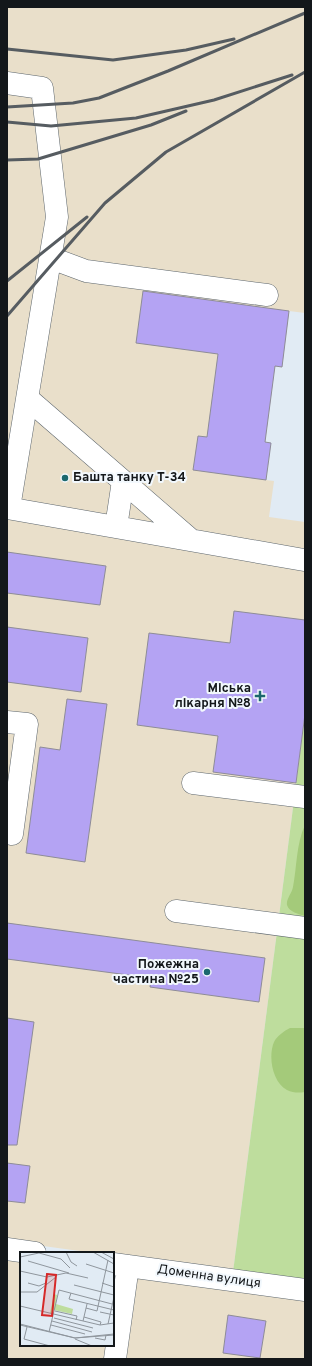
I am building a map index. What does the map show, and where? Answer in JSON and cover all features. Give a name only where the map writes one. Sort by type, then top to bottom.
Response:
[{"type":"street","points":[[7,83],[42,88],[57,217],[8,508],[304,560]]},
{"type":"street","points":[[50,258],[86,271],[267,295]]},
{"type":"street","points":[[27,398],[192,540]]},
{"type":"street","points":[[116,527],[124,481]]},
{"type":"street","points":[[7,722],[27,724],[12,834]]},
{"type":"street","points":[[192,783],[305,797]]},
{"type":"street","points":[[176,911],[305,928]]},
{"type":"street","points":[[7,1249],[28,1252]]},
{"type":"street","points":[[115,1359],[120,1265]]},
{"type":"street","name":"Доменна вулиця","points":[[120,1265],[305,1290]]},
{"type":"shaded area","points":[[7,7],[305,7],[305,313],[289,311],[282,367],[275,366],[265,442],[266,480],[274,481],[269,517],[305,522],[305,715],[233,1272],[114,1256],[114,1252],[87,1252],[7,1241]]},
{"type":"shaded area","points":[[7,1257],[20,1259],[20,1346],[114,1346],[114,1271],[305,1297],[305,1359],[7,1359]]},
{"type":"green space","points":[[305,715],[305,1282],[233,1272]]},
{"type":"green space","points":[[305,825],[305,916],[292,911],[288,907],[287,903],[292,892],[298,848]]},
{"type":"green space","points":[[290,1028],[305,1028],[305,1092],[292,1092],[287,1090],[278,1081],[273,1068],[271,1054],[274,1042],[281,1034]]},
{"type":"building","points":[[143,291],[289,311],[282,367],[275,366],[265,442],[271,443],[266,480],[193,470],[198,436],[207,437],[218,354],[136,343]]},
{"type":"building","points":[[7,552],[106,566],[100,605],[7,593]]},
{"type":"building","points":[[234,611],[305,620],[305,714],[296,783],[213,772],[218,736],[137,725],[149,633],[230,643]]},
{"type":"building","points":[[7,627],[88,638],[81,692],[7,682]]},
{"type":"building","points":[[67,699],[107,704],[85,862],[26,853],[40,747],[60,750]]},
{"type":"building","points":[[7,923],[265,958],[259,1002],[150,987],[151,978],[7,959]]},
{"type":"building","points":[[7,1018],[34,1022],[17,1145],[7,1145]]},
{"type":"building","points":[[7,1163],[30,1166],[25,1203],[7,1201]]},
{"type":"building","points":[[228,1315],[266,1321],[260,1358],[223,1353]]},
{"type":"railway","points":[[7,107],[73,103],[99,98],[168,71],[305,13]]},
{"type":"railway","points":[[7,49],[113,60],[186,50],[234,39]]},
{"type":"railway","points":[[7,316],[105,203],[166,152],[305,72]]},
{"type":"railway","points":[[7,122],[51,126],[136,118],[214,100],[292,75]]},
{"type":"railway","points":[[7,160],[38,159],[151,125],[186,111]]},
{"type":"railway","points":[[7,281],[87,217]]},
{"type":"place","name":"Башта танку Т-34","points":[[65,478]]},
{"type":"place","name":"Міська лікарня №8","points":[[260,696]]},
{"type":"place","name":"Пожежна частина №25","points":[[207,972]]}]
